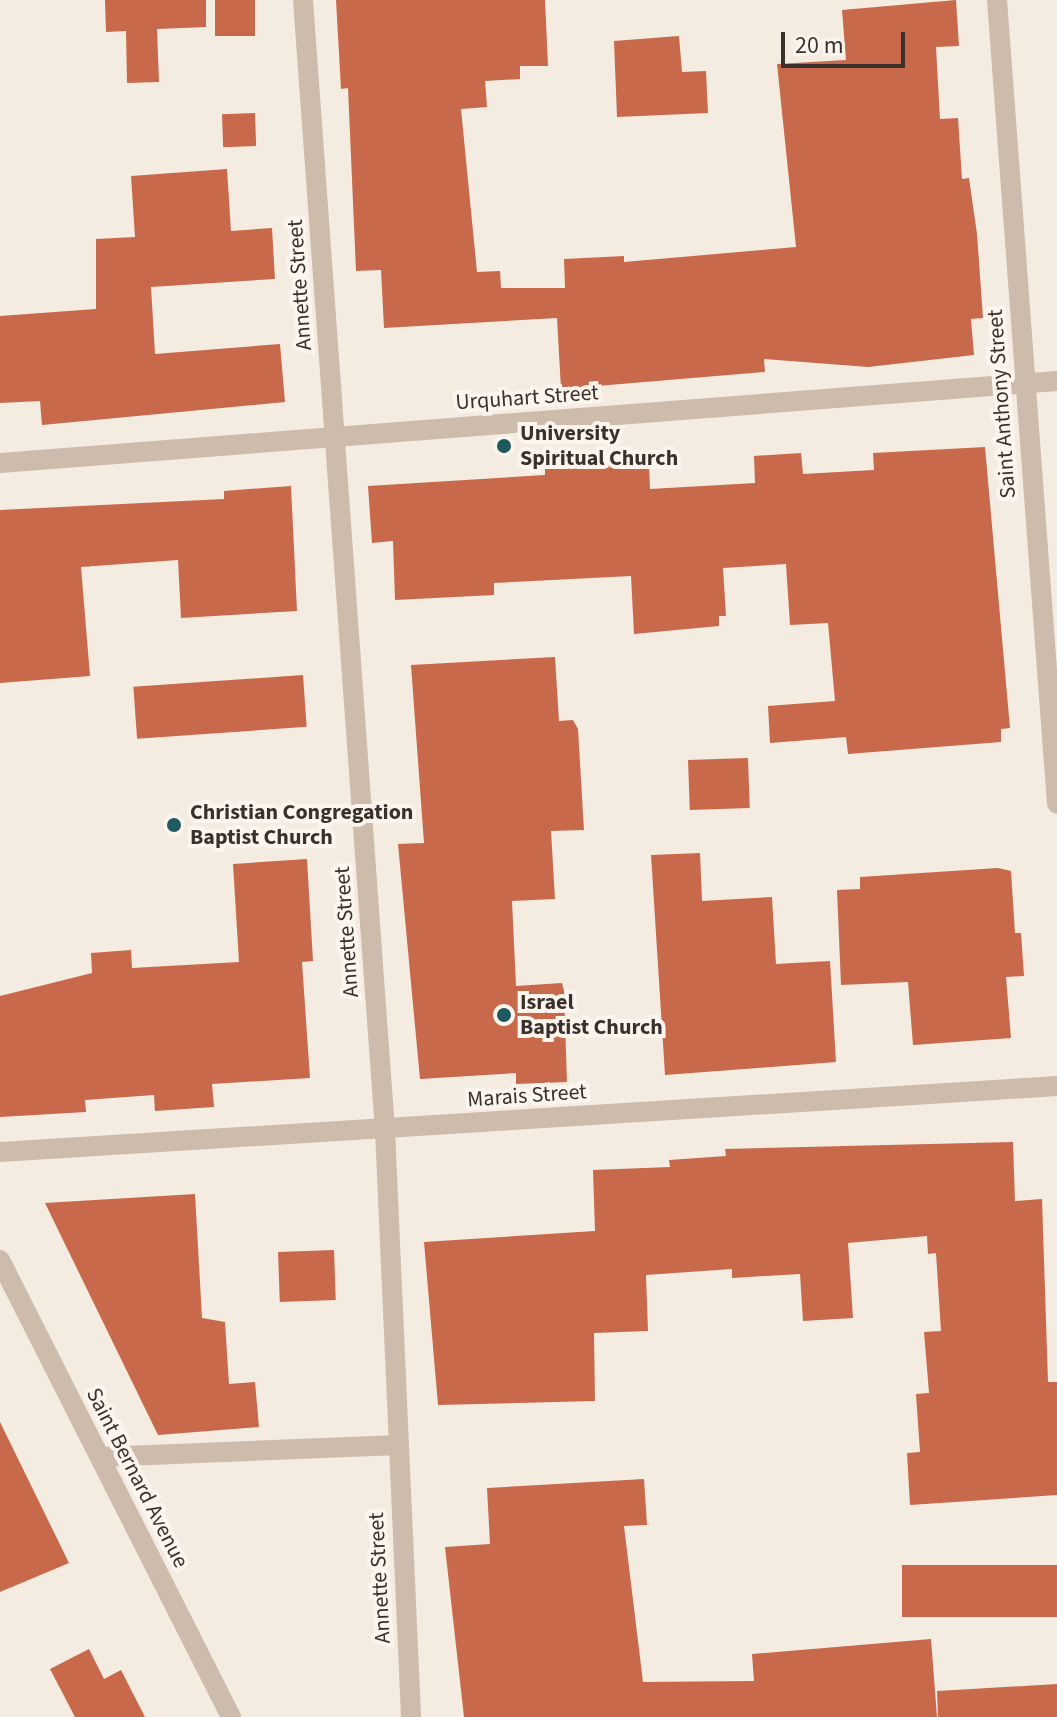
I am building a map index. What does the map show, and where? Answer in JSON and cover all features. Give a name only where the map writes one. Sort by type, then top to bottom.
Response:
[{"type":"street","name":"Annette Street","points":[[303,0],[385,1130],[411,1717]]},
{"type":"street","name":"Saint Anthony Street","points":[[997,0],[1057,804]]},
{"type":"street","name":"Urquhart Street","points":[[0,463],[1057,381]]},
{"type":"street","name":"Marais Street","points":[[0,1152],[1057,1086]]},
{"type":"street","name":"Saint Bernard Avenue","points":[[0,1260],[231,1717]]},
{"type":"street","points":[[100,1457],[399,1445]]},
{"type":"building","points":[[105,0],[206,0],[206,27],[157,29],[159,82],[127,83],[126,31],[106,32]]},
{"type":"building","points":[[215,0],[255,0],[255,36],[215,36]]},
{"type":"building","points":[[336,0],[545,0],[548,66],[520,66],[520,79],[485,81],[487,107],[461,109],[477,272],[500,271],[501,288],[565,288],[564,259],[624,256],[624,262],[796,247],[777,64],[846,60],[842,10],[956,0],[959,46],[936,47],[940,119],[958,118],[962,179],[969,178],[977,234],[983,318],[971,319],[974,355],[868,367],[764,359],[765,372],[561,389],[557,318],[384,328],[381,270],[356,271],[348,88],[341,89]]},
{"type":"building","points":[[679,36],[682,72],[706,71],[708,113],[617,117],[614,41]]},
{"type":"building","points":[[255,113],[256,146],[223,147],[222,114]]},
{"type":"building","points":[[227,169],[231,231],[272,228],[275,279],[151,287],[155,354],[280,344],[285,402],[42,425],[40,401],[0,403],[0,316],[96,309],[96,239],[135,237],[131,176]]},
{"type":"building","points":[[985,447],[1010,728],[1001,729],[1001,742],[848,754],[846,737],[770,743],[768,706],[835,701],[828,623],[790,625],[786,564],[723,568],[726,616],[719,616],[719,626],[634,634],[631,576],[494,583],[494,595],[395,600],[393,541],[372,543],[368,486],[545,475],[545,467],[587,465],[649,465],[650,489],[755,483],[754,456],[801,453],[803,474],[874,470],[873,453]]},
{"type":"building","points":[[291,486],[297,611],[181,618],[178,560],[81,567],[90,676],[0,683],[0,510],[224,499],[224,491]]},
{"type":"building","points":[[555,657],[559,721],[573,720],[578,729],[584,830],[551,831],[555,899],[512,901],[516,986],[562,983],[567,1082],[516,1084],[516,1073],[420,1079],[398,844],[424,843],[411,665]]},
{"type":"building","points":[[303,675],[307,727],[137,739],[133,687]]},
{"type":"building","points":[[748,758],[750,808],[690,810],[688,760]]},
{"type":"building","points":[[700,853],[702,901],[772,897],[776,964],[830,961],[836,1062],[665,1075],[651,855]]},
{"type":"building","points":[[307,859],[313,961],[302,962],[310,1078],[212,1084],[214,1107],[155,1111],[154,1095],[85,1100],[86,1112],[0,1117],[0,996],[92,973],[91,953],[131,950],[132,968],[239,962],[233,864]]},
{"type":"building","points":[[998,868],[1011,871],[1015,933],[1021,933],[1024,976],[1006,977],[1011,1038],[913,1045],[908,982],[841,985],[837,890],[860,889],[860,877]]},
{"type":"building","points":[[1013,1142],[1015,1201],[1042,1199],[1048,1382],[1057,1382],[1057,1495],[910,1505],[907,1453],[920,1452],[916,1394],[929,1393],[924,1332],[941,1331],[936,1253],[928,1254],[927,1236],[848,1243],[853,1318],[803,1321],[800,1274],[732,1278],[732,1269],[646,1275],[648,1331],[594,1333],[595,1401],[438,1405],[424,1242],[595,1231],[593,1170],[670,1167],[669,1160],[726,1156],[725,1149]]},
{"type":"building","points":[[195,1194],[202,1318],[225,1322],[229,1384],[255,1382],[259,1427],[158,1435],[45,1203]]},
{"type":"building","points":[[334,1250],[336,1300],[280,1302],[278,1252]]},
{"type":"building","points":[[0,1422],[69,1563],[0,1592]]},
{"type":"building","points":[[644,1479],[647,1525],[624,1526],[643,1682],[754,1681],[752,1654],[931,1639],[937,1717],[464,1717],[445,1547],[490,1544],[487,1488]]},
{"type":"building","points":[[902,1565],[1057,1565],[1057,1617],[902,1617]]},
{"type":"building","points":[[89,1649],[104,1679],[121,1670],[145,1717],[75,1717],[50,1669]]},
{"type":"building","points":[[1057,1684],[1057,1717],[938,1717],[937,1691]]},
{"type":"place","name":"University Spiritual Church","points":[[504,446]]},
{"type":"place","name":"Christian Congregation Baptist Church","points":[[174,825]]},
{"type":"place","name":"Israel Baptist Church","points":[[504,1015]]}]
